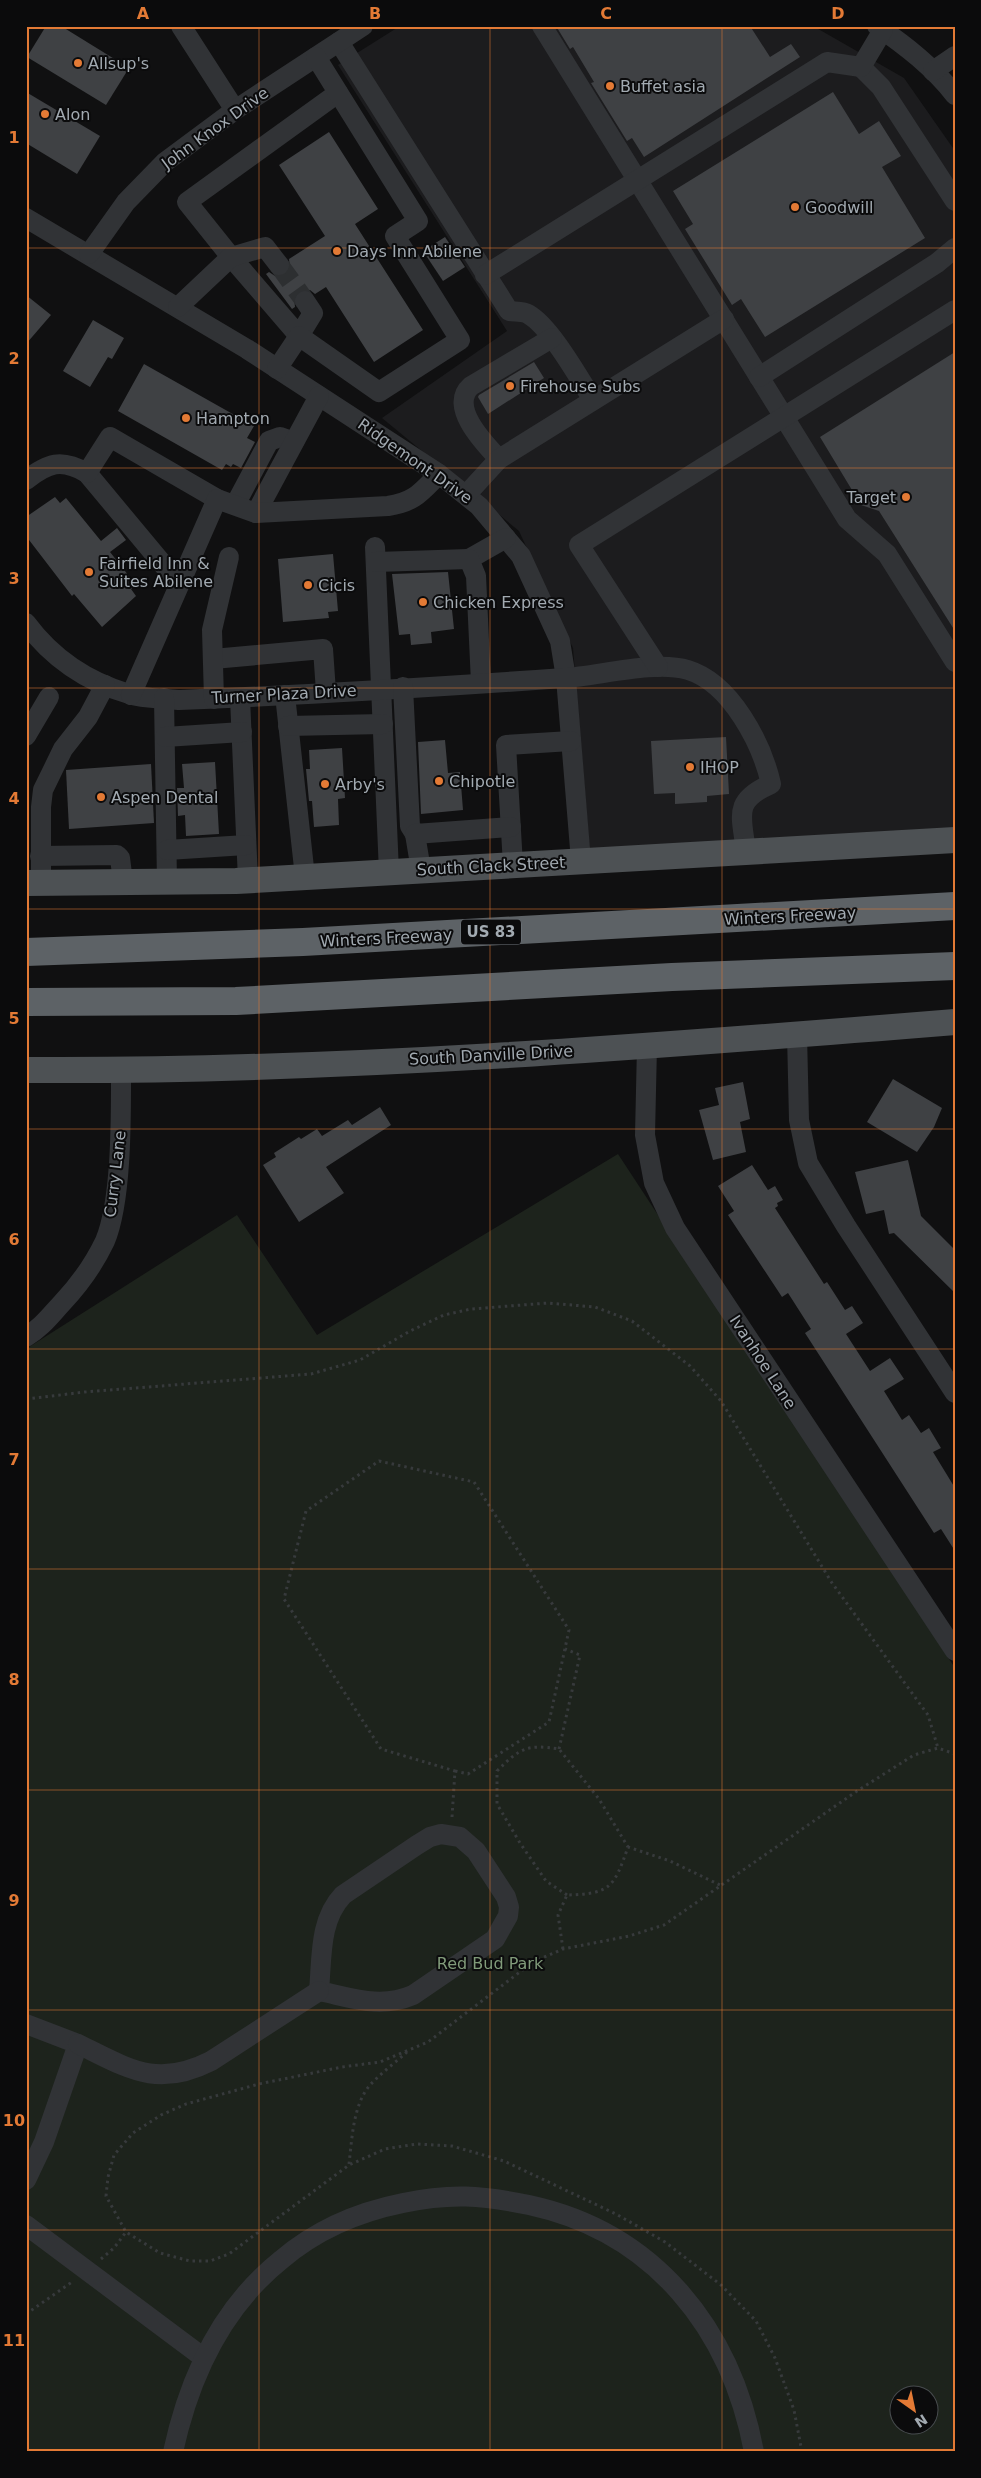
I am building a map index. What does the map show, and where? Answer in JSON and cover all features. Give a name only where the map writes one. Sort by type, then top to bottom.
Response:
[{"type":"highway","name":"Winters Freeway","points":[[26,952],[303,942],[955,906]]},
{"type":"highway","points":[[26,1002],[236,1001],[681,977],[955,966]]},
{"type":"main road","name":"South Clack Street","points":[[33,882],[248,880],[955,840]]},
{"type":"main road","name":"South Danville Drive","points":[[26,1070],[121,1070],[351,1063],[648,1046],[955,1022]]},
{"type":"street","points":[[181,26],[235,110]]},
{"type":"street","name":"John Knox Drive","points":[[89,254],[126,202],[165,162],[235,110],[364,26]]},
{"type":"street","points":[[542,26],[847,518],[887,554],[955,662]]},
{"type":"street","points":[[861,67],[880,28],[910,48],[955,95]]},
{"type":"street","points":[[339,42],[509,311],[527,314],[552,338],[594,400]]},
{"type":"street","points":[[933,71],[955,56]]},
{"type":"street","points":[[316,57],[418,221],[395,236],[460,340],[379,392],[299,336],[231,258],[187,202],[338,93]]},
{"type":"street","points":[[485,274],[827,62],[861,67],[880,87],[955,201]]},
{"type":"street","name":"Ridgemont Drive","points":[[26,218],[89,254],[277,369],[439,474],[479,506],[521,556],[560,641],[566,678],[581,861]]},
{"type":"street","points":[[178,308],[231,258],[265,247],[279,265]]},
{"type":"street","points":[[759,377],[937,263],[955,248]]},
{"type":"street","points":[[277,369],[314,312],[305,301]]},
{"type":"street","points":[[658,666],[579,545],[955,310]]},
{"type":"street","points":[[466,496],[499,459],[724,319]]},
{"type":"street","points":[[499,459],[483,441],[467,416],[462,406],[463,397],[471,386],[552,338]]},
{"type":"street","points":[[256,513],[319,396]]},
{"type":"street","points":[[87,473],[110,437],[226,502],[256,513],[405,504],[416,498],[439,474]]},
{"type":"street","points":[[130,695],[182,578],[226,502],[269,441],[280,437],[294,442]]},
{"type":"street","points":[[26,480],[40,469],[56,464],[72,465],[87,473],[171,574],[182,578]]},
{"type":"street","points":[[389,872],[376,554],[470,559],[506,538]]},
{"type":"street","points":[[214,699],[212,630],[229,557]]},
{"type":"street","points":[[470,559],[476,576],[481,683]]},
{"type":"street","name":"Turner Plaza Drive","points":[[26,623],[36,637],[65,663],[105,685],[130,695],[164,698],[240,698],[566,678],[658,666],[688,670],[708,680],[742,716],[755,737],[764,758],[771,784],[751,795],[746,800],[742,811],[746,852]]},
{"type":"street","points":[[213,659],[323,649],[326,692]]},
{"type":"street","points":[[33,882],[40,856],[41,807],[44,790],[63,749],[88,717],[105,685]]},
{"type":"street","points":[[403,687],[410,826],[415,834],[421,870]]},
{"type":"street","points":[[285,695],[305,877]]},
{"type":"street","points":[[26,736],[49,696]]},
{"type":"street","points":[[164,698],[167,882]]},
{"type":"street","points":[[240,698],[248,880]]},
{"type":"street","points":[[288,726],[383,724]]},
{"type":"street","points":[[165,737],[242,732]]},
{"type":"street","points":[[513,865],[506,745],[570,741]]},
{"type":"street","points":[[415,834],[511,827]]},
{"type":"street","points":[[167,850],[246,845]]},
{"type":"street","points":[[40,856],[117,855],[120,858],[123,882]]},
{"type":"street","points":[[798,1034],[799,1120],[808,1163],[846,1226],[955,1393]]},
{"type":"street","name":"Ivanhoe Lane","points":[[648,1046],[645,1135],[654,1183],[675,1228],[955,1651]]},
{"type":"street","name":"Curry Lane","points":[[26,1337],[38,1330],[80,1283],[105,1240],[114,1203],[121,1124],[121,1070]]},
{"type":"street","points":[[26,2024],[78,2044],[129,2068],[158,2075],[172,2075],[197,2068],[211,2061],[319,1991],[379,2003],[391,2003],[402,2000],[413,1995],[495,1939],[508,1916],[509,1906],[506,1896],[476,1851],[460,1837],[450,1835],[430,1836],[343,1895],[334,1904],[326,1923],[319,1991]]},
{"type":"street","points":[[26,2180],[44,2142],[78,2044]]},
{"type":"street","points":[[173,2452],[191,2387],[204,2358],[238,2305],[260,2279],[281,2259],[309,2240],[360,2214],[386,2206],[461,2195],[486,2197],[563,2213],[614,2236],[651,2263],[691,2306],[724,2358],[744,2404],[754,2452]]},
{"type":"street","points":[[26,2225],[80,2275],[204,2358]]},
{"type":"path","points":[[26,1399],[85,1392],[311,1374],[360,1360],[410,1331],[444,1315],[471,1309],[548,1302],[594,1307],[632,1321],[690,1366],[720,1401],[832,1583],[928,1715],[938,1748]]},
{"type":"path","points":[[379,1461],[474,1482],[569,1630],[549,1722],[468,1774],[455,1771],[381,1749],[284,1599],[306,1511],[379,1461]]},
{"type":"path","points":[[559,1749],[580,1655],[565,1649]]},
{"type":"path","points":[[628,1847],[617,1879],[607,1888],[592,1894],[567,1895],[546,1881],[520,1843],[497,1804],[495,1788],[497,1771],[512,1756],[534,1745],[559,1749],[599,1800],[628,1847],[670,1861],[723,1886]]},
{"type":"path","points":[[802,2452],[794,2410],[775,2358],[756,2320],[721,2285],[665,2242],[616,2214],[504,2161],[452,2146],[417,2144],[385,2149],[349,2165],[229,2254],[210,2261],[190,2261],[160,2253],[126,2232],[106,2196],[108,2177],[114,2155],[133,2133],[161,2115],[186,2104],[259,2084],[342,2067],[380,2062],[428,2042],[533,1962],[563,1949],[629,1936],[664,1925],[723,1886],[857,1791],[914,1755],[938,1748],[955,1754]]},
{"type":"path","points":[[450,1835],[455,1771]]},
{"type":"path","points":[[563,1949],[558,1915],[567,1895]]},
{"type":"path","points":[[349,2165],[353,2130],[362,2100],[370,2085],[410,2050]]},
{"type":"path","points":[[26,2314],[114,2248],[126,2232]]},
{"type":"shaded area","points":[[400,26],[813,26],[904,78],[955,151],[955,834],[590,853],[573,648],[519,531],[382,418],[507,331],[338,65]]},
{"type":"green space","name":"Red Bud Park","points":[[618,1154],[955,1668],[955,2452],[26,2452],[26,1349],[237,1215],[317,1335]]},
{"type":"building","name":"Allsup's","points":[[46,26],[61,26],[129,68],[106,105],[27,57]]},
{"type":"building","points":[[556,26],[750,26],[770,57],[791,44],[800,57],[644,157],[632,138],[627,141],[591,83],[594,82],[573,47],[570,49]]},
{"type":"building","name":"Alon","points":[[26,92],[100,136],[77,174],[26,143]]},
{"type":"building","name":"Goodwill","points":[[833,92],[859,134],[879,121],[901,156],[882,167],[925,238],[765,337],[741,299],[732,305],[685,229],[693,224],[673,191]]},
{"type":"building","name":"Days Inn Abilene","points":[[329,132],[378,209],[355,224],[423,330],[374,362],[326,287],[315,294],[310,290],[299,291],[294,296],[295,307],[292,309],[266,274],[269,272],[275,276],[286,275],[290,269],[289,259],[325,236],[279,165]]},
{"type":"building","points":[[445,237],[465,267],[443,281],[423,251]]},
{"type":"building","points":[[26,295],[51,315],[26,344]]},
{"type":"building","points":[[93,320],[124,338],[112,359],[108,357],[90,387],[63,371]]},
{"type":"building","name":"Target","points":[[955,352],[955,631],[879,511],[861,505],[820,437]]},
{"type":"building","name":"Firehouse Subs","points":[[534,362],[544,378],[488,414],[478,397],[479,395]]},
{"type":"building","name":"Hampton","points":[[144,364],[254,426],[247,438],[255,442],[241,468],[233,464],[231,467],[226,464],[222,470],[118,411]]},
{"type":"building","name":"Fairfield Inn & Suites Abilene","points":[[55,497],[60,503],[66,498],[101,541],[117,528],[126,540],[110,552],[136,585],[131,589],[136,596],[102,627],[74,594],[72,596],[26,536],[26,517]]},
{"type":"building","name":"Cicis","points":[[333,554],[338,611],[328,612],[329,618],[283,622],[278,559]]},
{"type":"building","name":"Chicken Express","points":[[448,572],[454,629],[431,632],[432,643],[411,645],[410,634],[399,635],[392,574]]},
{"type":"building","name":"IHOP","points":[[726,737],[729,794],[707,796],[707,802],[675,804],[675,793],[654,794],[651,741]]},
{"type":"building","name":"Chipotle","points":[[445,740],[448,773],[460,772],[463,810],[421,814],[418,742]]},
{"type":"building","name":"Arby's","points":[[342,748],[345,798],[338,799],[339,825],[314,827],[312,801],[309,801],[306,769],[310,769],[309,750]]},
{"type":"building","points":[[215,762],[219,834],[186,836],[185,815],[178,816],[177,788],[184,788],[182,764]]},
{"type":"building","name":"Aspen Dental","points":[[151,764],[154,823],[69,829],[66,770]]},
{"type":"building","points":[[893,1079],[942,1108],[934,1127],[917,1152],[867,1122]]},
{"type":"building","points":[[743,1082],[750,1119],[740,1122],[746,1152],[713,1160],[699,1110],[719,1105],[715,1088]]},
{"type":"building","points":[[380,1107],[391,1125],[326,1167],[344,1193],[299,1222],[263,1165],[276,1157],[274,1153],[299,1137],[301,1139],[317,1129],[322,1136],[348,1120],[352,1125]]},
{"type":"building","points":[[908,1160],[921,1216],[955,1250],[955,1293],[894,1233],[889,1234],[884,1210],[866,1214],[855,1172]]},
{"type":"building","points":[[752,1165],[768,1190],[775,1186],[783,1200],[777,1203],[778,1206],[775,1208],[824,1284],[827,1282],[845,1310],[852,1306],[863,1323],[846,1334],[870,1371],[890,1358],[904,1379],[884,1391],[902,1420],[909,1415],[921,1433],[929,1428],[941,1448],[933,1452],[955,1488],[955,1551],[941,1529],[934,1533],[805,1333],[811,1329],[788,1293],[782,1297],[728,1215],[734,1211],[718,1186]]},
{"type":"tunnel","points":[[279,265],[305,301]]},
{"type":"place","name":"Allsup's","points":[[78,63]]},
{"type":"place","name":"Buffet asia","points":[[610,86]]},
{"type":"place","name":"Alon","points":[[45,114]]},
{"type":"place","name":"Goodwill","points":[[795,207]]},
{"type":"place","name":"Days Inn Abilene","points":[[337,251]]},
{"type":"place","name":"Firehouse Subs","points":[[510,386]]},
{"type":"place","name":"Hampton","points":[[186,418]]},
{"type":"place","name":"Target","points":[[906,497]]},
{"type":"place","name":"Fairfield Inn & Suites Abilene","points":[[89,572]]},
{"type":"place","name":"Cicis","points":[[308,585]]},
{"type":"place","name":"Chicken Express","points":[[423,602]]},
{"type":"place","name":"IHOP","points":[[690,767]]},
{"type":"place","name":"Chipotle","points":[[439,781]]},
{"type":"place","name":"Arby's","points":[[325,784]]},
{"type":"place","name":"Aspen Dental","points":[[101,797]]}]
